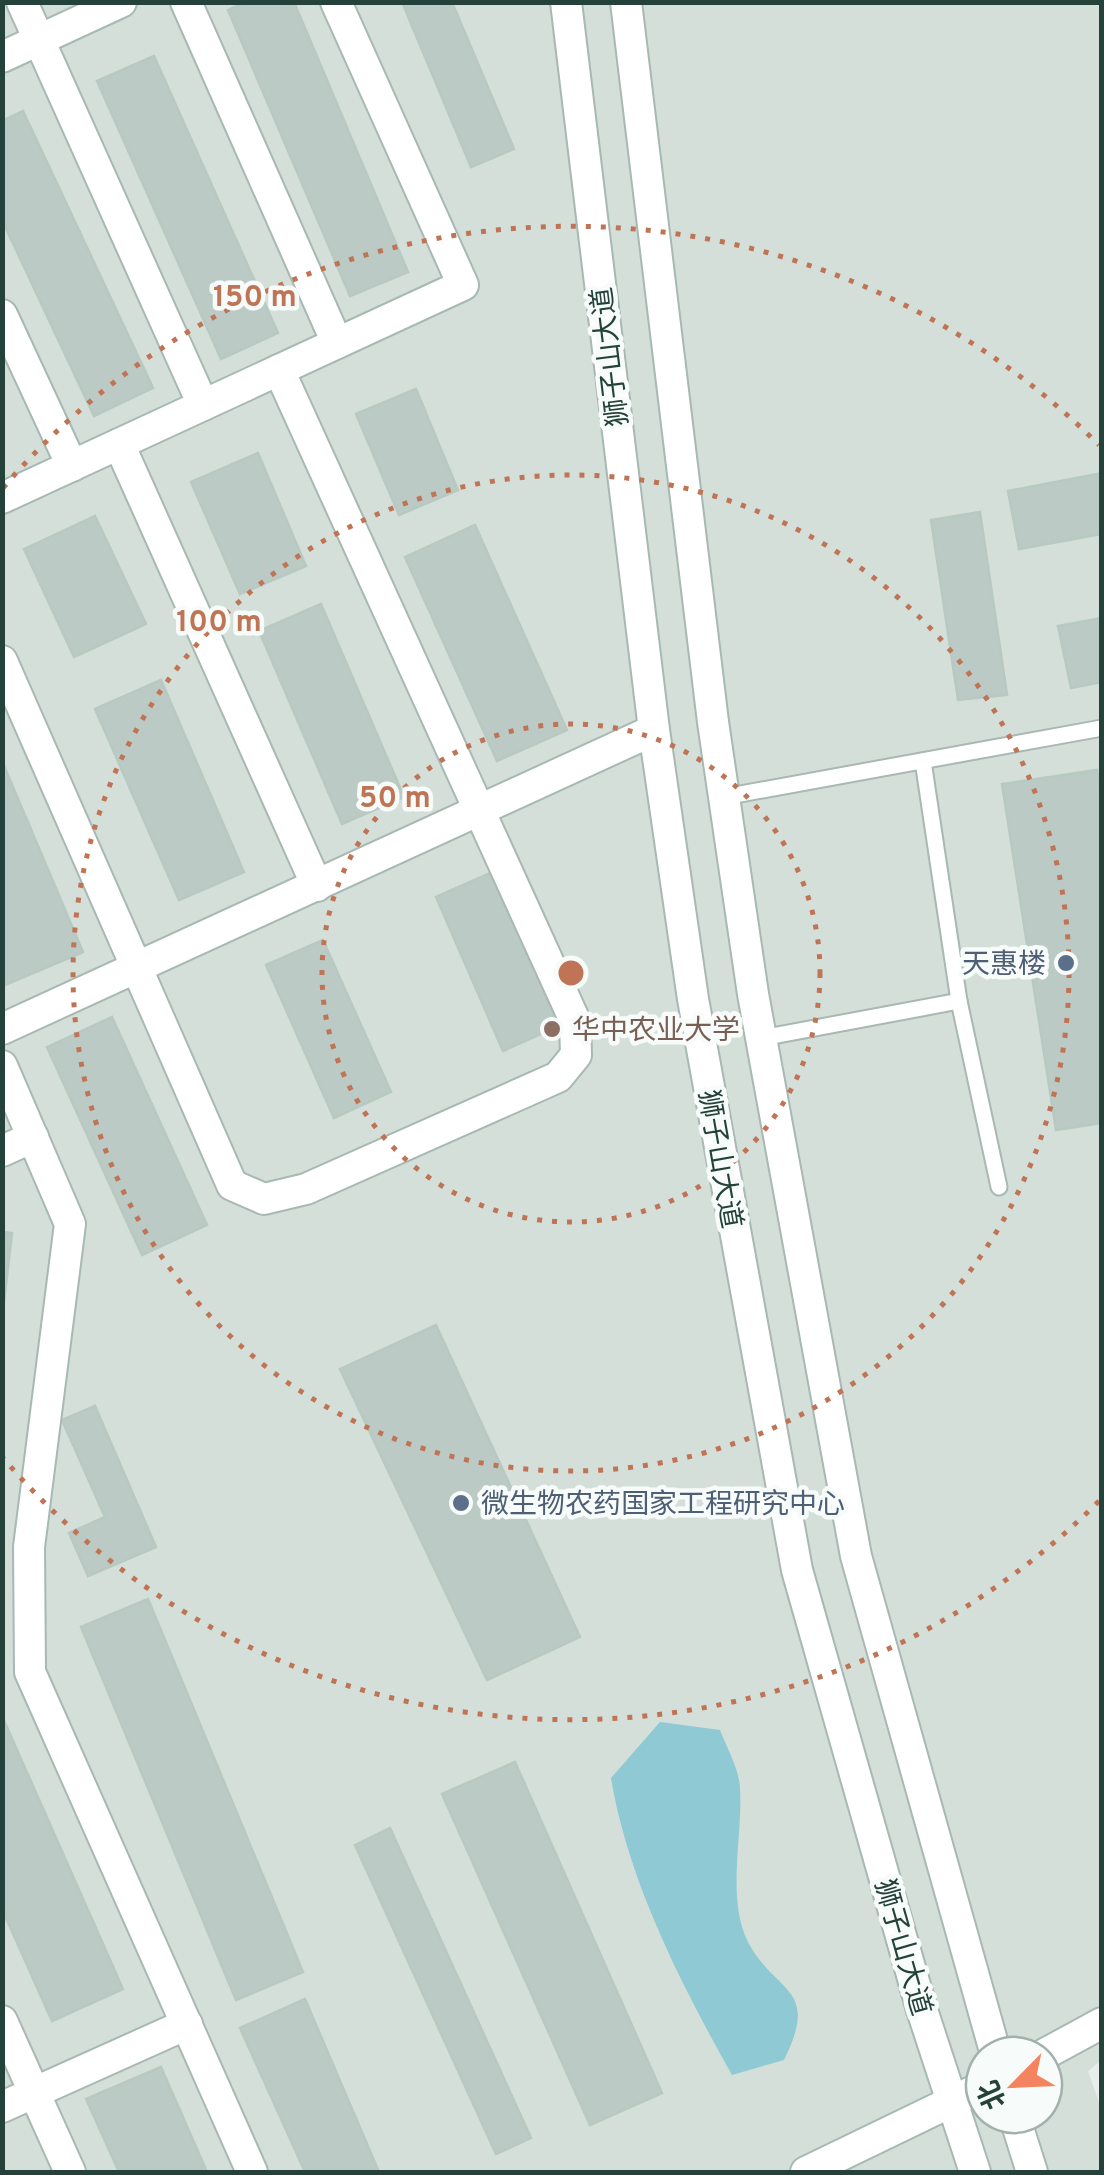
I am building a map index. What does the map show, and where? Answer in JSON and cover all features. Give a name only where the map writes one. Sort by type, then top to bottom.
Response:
[{"type":"street","points":[[22,2],[202,405]]},
{"type":"street","points":[[2,57],[122,2]]},
{"type":"street","points":[[186,2],[337,343]]},
{"type":"street","points":[[2,498],[463,286],[336,2]]},
{"type":"street","name":"狮子山大道","points":[[566,2],[654,730],[717,1140],[798,1570],[975,2172]]},
{"type":"street","points":[[626,2],[724,797],[762,1038],[856,1556],[990,2035]]},
{"type":"street","points":[[2,316],[72,466]]},
{"type":"street","points":[[2,661],[232,1185],[264,1200],[306,1189],[558,1077],[576,1054],[576,1022],[278,370]]},
{"type":"street","points":[[119,444],[318,886]]},
{"type":"street","points":[[2,1030],[654,730]]},
{"type":"street","points":[[2,1066],[70,1224],[29,1547],[30,1672],[252,2172]]},
{"type":"street","points":[[2,1151],[33,1137]]},
{"type":"street","points":[[2,2021],[70,2172]]},
{"type":"street","points":[[1064,2043],[1102,2022]]},
{"type":"street","points":[[2,2107],[186,2024]]},
{"type":"street","points":[[806,2172],[964,2096]]},
{"type":"street","points":[[1020,2135],[1032,2172]]},
{"type":"lane","points":[[724,797],[1102,728]]},
{"type":"lane","points":[[922,761],[960,1001],[1000,1187]]},
{"type":"lane","points":[[762,1038],[960,1001]]},
{"type":"shaded area","name":"华中农业大学","points":[[3,3],[1101,3],[1102,2060],[1088,2071],[1101,2108],[1101,2172],[3,2172]]},
{"type":"water","points":[[660,1722],[720,1730],[740,1788],[737,1887],[741,1925],[759,1959],[796,2004],[798,2018],[784,2060],[732,2075],[694,2005],[643,1893],[611,1778]]},
{"type":"building","points":[[245,2],[294,2],[408,272],[350,296],[228,10]]},
{"type":"building","points":[[402,2],[452,2],[514,149],[471,167]]},
{"type":"building","points":[[154,56],[278,333],[221,359],[97,81]]},
{"type":"building","points":[[23,111],[153,388],[94,416],[2,220],[2,121]]},
{"type":"building","points":[[416,389],[458,490],[399,515],[356,414]]},
{"type":"building","points":[[258,453],[306,566],[240,594],[191,482]]},
{"type":"building","points":[[1102,473],[1102,534],[1019,549],[1008,491]]},
{"type":"building","points":[[980,512],[1007,695],[958,700],[931,520]]},
{"type":"building","points":[[95,516],[146,624],[74,657],[24,549]]},
{"type":"building","points":[[475,525],[567,730],[497,761],[405,557]]},
{"type":"building","points":[[321,604],[404,797],[342,824],[259,631]]},
{"type":"building","points":[[1102,618],[1102,682],[1071,688],[1058,626]]},
{"type":"building","points":[[161,680],[244,872],[179,900],[95,709]]},
{"type":"building","points":[[2,761],[83,952],[3,986],[2,984]]},
{"type":"building","name":"天惠楼","points":[[1097,770],[1102,802],[1102,1123],[1056,1130],[1002,784]]},
{"type":"building","points":[[495,871],[563,1024],[503,1051],[436,897]]},
{"type":"building","points":[[323,940],[391,1092],[334,1118],[266,965]]},
{"type":"building","points":[[112,1017],[207,1225],[142,1255],[47,1047]]},
{"type":"building","points":[[2,1232],[12,1233],[2,1319]]},
{"type":"building","name":"微生物农药国家工程研究中心","points":[[436,1325],[580,1637],[487,1680],[340,1369]]},
{"type":"building","points":[[95,1406],[156,1547],[88,1576],[69,1533],[105,1517],[62,1420]]},
{"type":"building","points":[[148,1599],[303,1972],[236,2000],[81,1627]]},
{"type":"building","points":[[2,1716],[123,1989],[52,2021],[2,1909]]},
{"type":"building","points":[[515,1762],[662,2093],[590,2125],[442,1794]]},
{"type":"building","points":[[390,1828],[531,2138],[496,2154],[355,1845]]},
{"type":"building","points":[[305,1999],[379,2172],[305,2172],[240,2028]]},
{"type":"building","points":[[161,2067],[207,2172],[119,2172],[86,2099]]},
{"type":"place","name":"天惠楼","points":[[1066,963]]},
{"type":"place","name":"华中农业大学","points":[[552,1029]]},
{"type":"place","name":"微生物农药国家工程研究中心","points":[[461,1503]]}]
